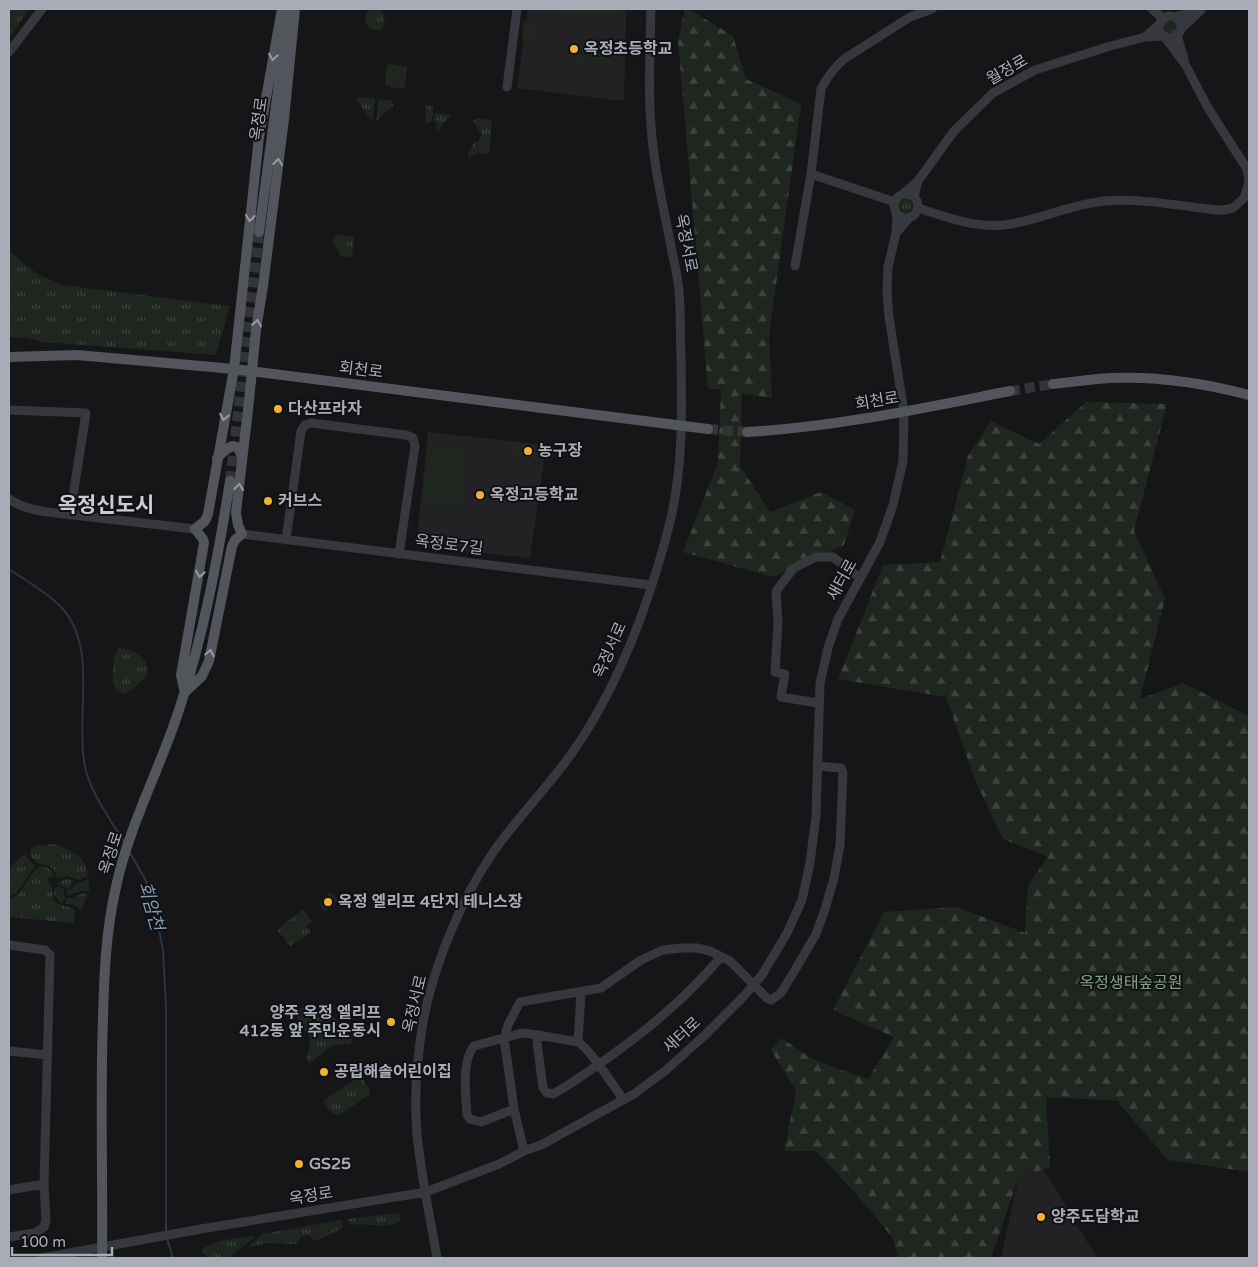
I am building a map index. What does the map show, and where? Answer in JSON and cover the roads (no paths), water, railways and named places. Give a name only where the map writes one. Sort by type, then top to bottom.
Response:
[{"type":"main road","points":[[184,693],[181,675],[217,458],[234,369],[259,137],[282,9]]},
{"type":"main road","name":"옥정로","points":[[259,232],[289,9]]},
{"type":"main road","points":[[184,693],[202,676],[209,661],[232,546],[256,330],[284,119],[295,9]]},
{"type":"main road","points":[[246,261],[250,268],[256,269],[264,266],[266,262]]},
{"type":"main road","name":"회천로","points":[[9,357],[77,355],[234,369],[708,430]]},
{"type":"main road","points":[[1053,384],[1112,378],[1173,380],[1249,395]]},
{"type":"main road","name":"회천로","points":[[747,432],[808,426],[904,412],[1010,391]]},
{"type":"main road","points":[[217,458],[227,447],[233,446],[240,451],[242,460]]},
{"type":"main road","name":"옥정로","points":[[102,1253],[102,1051],[105,964],[116,887],[126,850],[180,708],[212,581],[230,481]]},
{"type":"main road","points":[[232,546],[235,540],[242,534],[236,513]]},
{"type":"main road","points":[[204,543],[195,529],[205,520],[208,514]]},
{"type":"street","points":[[9,52],[42,9]]},
{"type":"street","points":[[507,87],[517,9]]},
{"type":"street","name":"옥정서로","points":[[437,1258],[417,1131],[416,1108],[424,1021],[432,986],[450,936],[480,874],[495,850],[528,806],[573,752],[610,689],[640,619],[670,520],[680,454],[682,426],[679,290],[654,154],[649,91],[651,9]]},
{"type":"street","points":[[795,266],[811,174],[821,89],[830,73],[844,59],[902,22],[922,11],[932,9]]},
{"type":"street","points":[[1152,9],[1162,21]]},
{"type":"street","points":[[1145,37],[1167,17],[1174,17],[1202,9]]},
{"type":"street","points":[[1145,37],[1164,36],[1171,38],[1202,9]]},
{"type":"street","points":[[1174,17],[1180,22],[1179,32],[1185,64]]},
{"type":"street","points":[[918,208],[964,222],[989,225],[1019,222],[1103,201],[1122,200],[1216,210],[1233,208],[1244,198],[1247,192],[1249,182],[1248,169],[1208,108],[1185,64],[1160,31],[1162,21]]},
{"type":"street","name":"월정로","points":[[918,181],[954,131],[994,93],[1035,70],[1145,37]]},
{"type":"street","points":[[811,174],[895,202]]},
{"type":"street","points":[[904,412],[888,317],[888,267],[896,233],[894,206],[896,199],[918,181]]},
{"type":"street","points":[[914,197],[918,181]]},
{"type":"street","points":[[896,233],[918,208],[914,197],[903,194]]},
{"type":"street","points":[[896,213],[902,218],[910,217]]},
{"type":"street","points":[[9,410],[86,413],[70,515]]},
{"type":"street","name":"새터로","points":[[426,1192],[499,1164],[524,1151],[541,1145],[634,1094],[704,1036],[762,975],[787,933],[802,900],[810,864],[815,825],[820,683],[838,619],[880,542],[893,505],[903,461],[904,412]]},
{"type":"street","points":[[286,540],[302,427],[311,423],[340,426],[406,435],[413,438],[415,446],[400,554]]},
{"type":"street","points":[[9,499],[15,504],[30,509],[195,529]]},
{"type":"street","name":"옥정로7길","points":[[242,534],[651,585]]},
{"type":"street","points":[[818,703],[781,697],[785,674],[775,672],[778,623],[776,591],[794,568],[816,557],[834,557],[860,578]]},
{"type":"street","points":[[524,1151],[514,1109],[504,1038],[508,1025],[520,1002],[601,988],[641,960],[663,950],[696,948],[710,951],[730,961],[767,998],[771,1000],[781,993],[816,934],[834,878],[840,845],[843,773],[841,768],[816,766]]},
{"type":"street","points":[[9,946],[45,950],[50,954],[44,1184],[46,1220],[44,1227],[35,1233],[9,1237]]},
{"type":"street","name":"새터로","points":[[538,1035],[537,1042],[543,1088],[553,1094],[640,1035],[694,987],[721,957]]},
{"type":"street","points":[[578,1042],[582,992]]},
{"type":"street","points":[[514,1109],[481,1122],[470,1119],[467,1115],[465,1074],[469,1052],[474,1046],[522,1033],[578,1042],[583,1045],[624,1100]]},
{"type":"street","points":[[9,1051],[48,1055]]},
{"type":"street","points":[[9,1190],[44,1184]]},
{"type":"street","name":"옥정로","points":[[102,1253],[131,1242],[426,1192]]},
{"type":"street","points":[[42,1258],[102,1253]]},
{"type":"waterway","name":"회암천","points":[[9,569],[61,607],[72,623],[79,641],[82,660],[82,742],[86,772],[94,793],[124,842]]},
{"type":"waterway","name":"회암천","points":[[130,853],[145,879],[154,902],[163,951],[166,1006],[166,1231]]},
{"type":"waterway","name":"회암천","points":[[167,1239],[173,1258]]},
{"type":"tunnel","points":[[230,481],[259,232]]},
{"type":"tunnel","points":[[1010,391],[1053,384]]},
{"type":"tunnel","points":[[708,429],[747,432]]},
{"type":"place","name":"옥정초등학교","points":[[574,49]]},
{"type":"place","name":"다산프라자","points":[[278,409]]},
{"type":"place","name":"농구장","points":[[528,451]]},
{"type":"place","name":"옥정고등학교","points":[[480,495]]},
{"type":"place","name":"커브스","points":[[268,501]]},
{"type":"place","name":"옥정 엘리프 4단지 테니스장","points":[[328,902]]},
{"type":"place","name":"양주 옥정 엘리프 412동 앞 주민운동시","points":[[391,1022]]},
{"type":"place","name":"공립해솔어린이집","points":[[324,1072]]},
{"type":"place","name":"GS25","points":[[299,1164]]},
{"type":"place","name":"양주도담학교","points":[[1041,1217]]},
{"type":"district","name":"옥정신도시","points":[[106,505]]},
{"type":"park label","name":"옥정생태숲공원","points":[[1131,983]]}]
